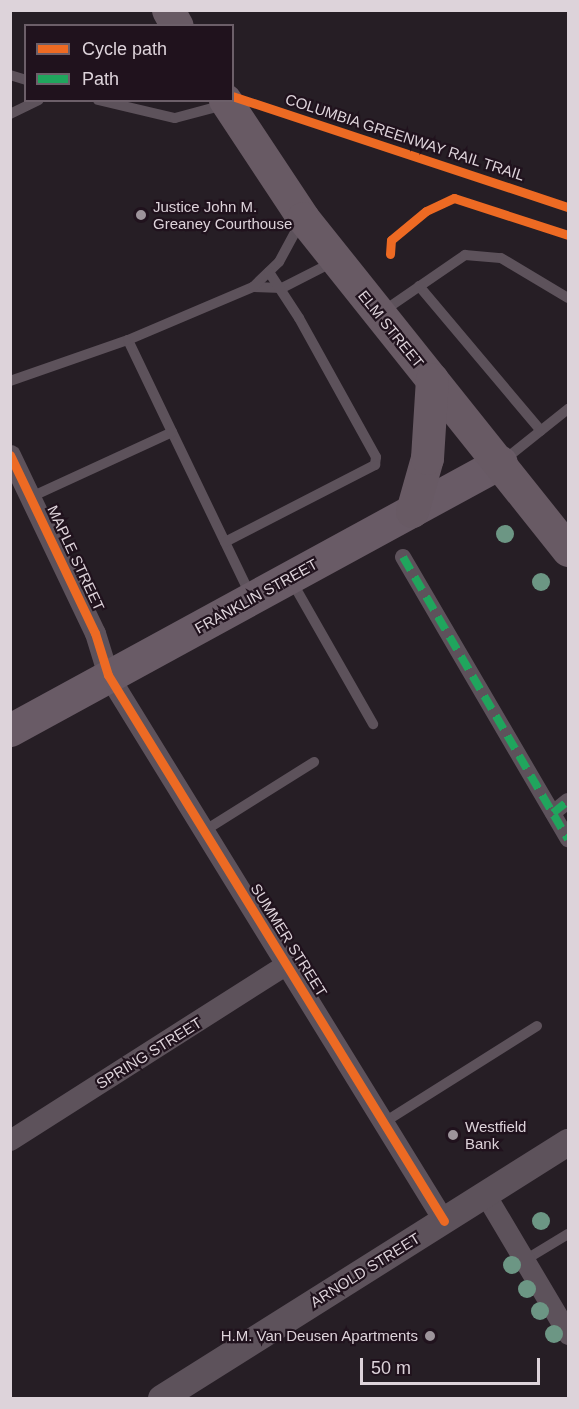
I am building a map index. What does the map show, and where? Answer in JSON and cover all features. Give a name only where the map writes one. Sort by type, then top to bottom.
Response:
[{"type":"highway","points":[[168,10],[176,24]]},
{"type":"highway","name":"ELM STREET","points":[[226,102],[303,218],[501,462],[568,550]]},
{"type":"highway","points":[[412,511],[427,458],[432,379]]},
{"type":"main road","name":"FRANKLIN STREET","points":[[10,730],[501,462]]},
{"type":"street","name":"MAPLE STREET","points":[[10,455],[95,633],[108,675]]},
{"type":"street","points":[[403,557],[568,839]]},
{"type":"street","name":"SUMMER STREET","points":[[108,675],[444,1221]]},
{"type":"street","points":[[553,813],[568,801]]},
{"type":"street","name":"SPRING STREET","points":[[10,1140],[286,964]]},
{"type":"street","name":"ARNOLD STREET","points":[[162,1398],[568,1142]]},
{"type":"street","points":[[485,1194],[568,1334]]},
{"type":"lane","points":[[10,114],[35,102]]},
{"type":"lane","points":[[107,102],[175,118],[226,102]]},
{"type":"lane","points":[[10,381],[128,340],[253,287],[268,272],[303,218]]},
{"type":"lane","points":[[379,314],[465,255],[501,258],[568,298]]},
{"type":"lane","points":[[253,287],[282,288],[336,260]]},
{"type":"lane","points":[[225,542],[375,465],[376,457],[282,288],[268,272]]},
{"type":"lane","points":[[419,286],[541,431]]},
{"type":"lane","points":[[128,340],[252,598]]},
{"type":"lane","points":[[501,462],[568,409]]},
{"type":"lane","points":[[31,497],[172,432]]},
{"type":"lane","points":[[290,577],[373,724]]},
{"type":"lane","points":[[204,831],[314,762]]},
{"type":"lane","points":[[383,1123],[537,1026]]},
{"type":"lane","points":[[525,1260],[568,1234]]},
{"type":"marked path","points":[[403,557],[568,839]]},
{"type":"marked path","points":[[553,813],[568,801]]},
{"type":"cycle path","name":"COLUMBIA GREENWAY RAIL TRAIL","points":[[234,97],[568,207]]},
{"type":"cycle path","points":[[390,254],[391,240],[426,211],[454,198],[568,235]]},
{"type":"cycle path","points":[[10,455],[95,633],[108,675],[444,1221]]},
{"type":"place","name":"Justice John M. Greaney Courthouse","points":[[141,215]]},
{"type":"place","name":"Westfield Bank","points":[[453,1135]]},
{"type":"place","name":"H.M. Van Deusen Apartments","points":[[430,1336]]}]
